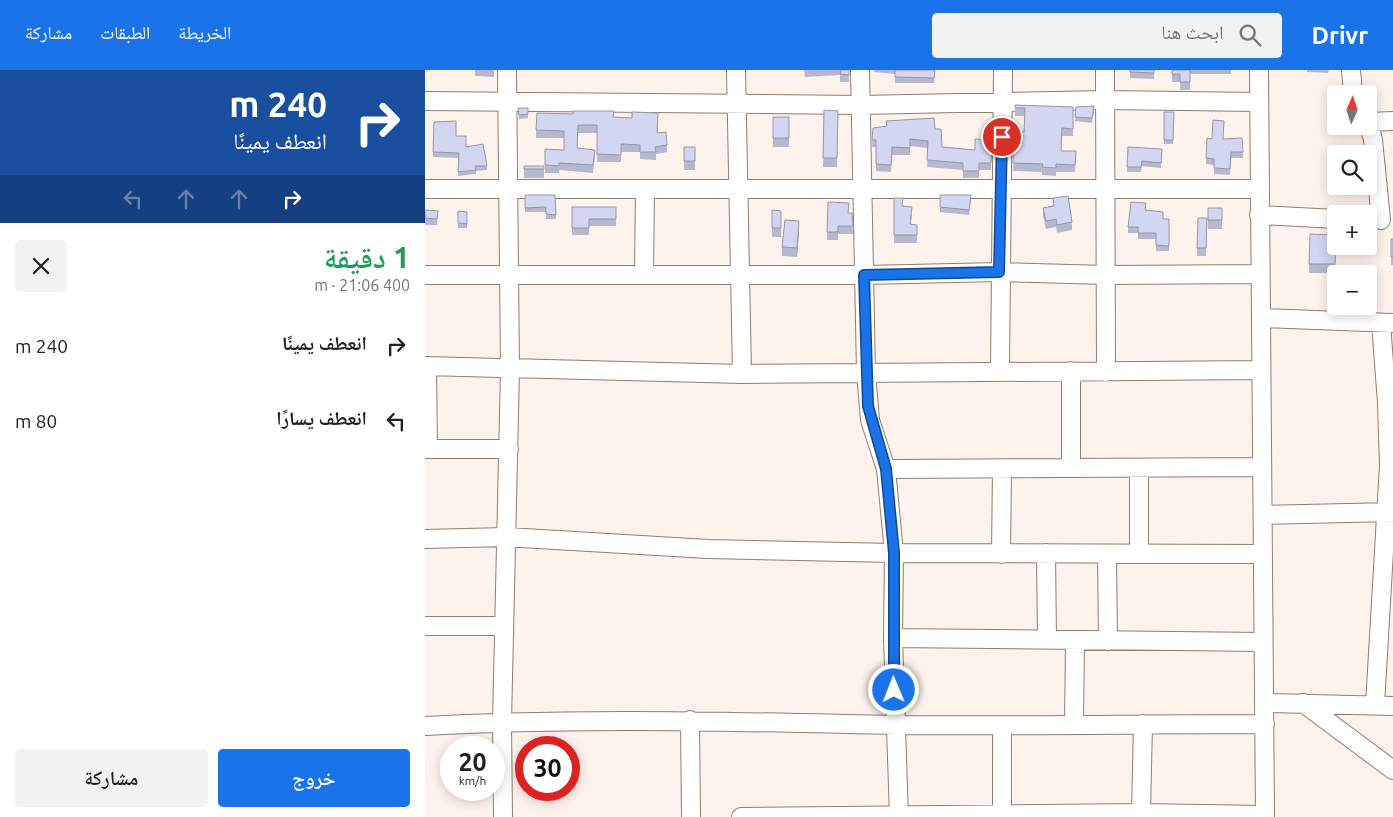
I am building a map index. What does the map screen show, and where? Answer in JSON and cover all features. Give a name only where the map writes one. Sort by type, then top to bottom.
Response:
[{"type":"street","points":[[503,817],[503,626],[510,370],[507,70]]},
{"type":"street","points":[[736,70],[739,104],[742,374]]},
{"type":"street","points":[[860,70],[866,372],[870,420],[886,469],[894,553],[893,638],[899,816]]},
{"type":"street","points":[[1000,371],[999,272],[1003,70]]},
{"type":"street","points":[[1105,70],[1105,372]]},
{"type":"street","points":[[741,817],[1106,816],[1141,813],[1265,816],[1266,703],[1263,642],[1261,318],[1258,188],[1259,70]]},
{"type":"street","points":[[1351,70],[1352,85]]},
{"type":"street","points":[[425,101],[507,100],[861,105],[1105,100],[1259,102]]},
{"type":"street","points":[[1377,122],[1393,121]]},
{"type":"street","points":[[1372,135],[1381,220]]},
{"type":"street","points":[[425,189],[740,187],[861,190],[1002,190],[1258,188]]},
{"type":"street","points":[[644,274],[645,189]]},
{"type":"street","points":[[1259,215],[1327,218]]},
{"type":"street","points":[[425,276],[644,274],[864,275],[999,272],[1106,276],[1259,274]]},
{"type":"street","points":[[1261,318],[1387,323],[1390,403],[1386,610],[1375,705]]},
{"type":"street","points":[[509,449],[426,449],[426,366],[510,370],[742,374],[1261,370]]},
{"type":"street","points":[[1071,371],[1071,468]]},
{"type":"street","points":[[886,469],[1262,467]]},
{"type":"street","points":[[1139,468],[1139,554]]},
{"type":"street","points":[[1001,554],[1002,469]]},
{"type":"street","points":[[1263,514],[1389,512]]},
{"type":"street","points":[[425,539],[506,537],[716,549],[894,553],[1263,554]]},
{"type":"street","points":[[1046,553],[1047,640]]},
{"type":"street","points":[[1107,554],[1108,641]]},
{"type":"street","points":[[425,626],[503,626]]},
{"type":"street","points":[[893,638],[1263,642]]},
{"type":"street","points":[[1074,725],[1075,641]]},
{"type":"street","points":[[1266,703],[1393,706]]},
{"type":"street","points":[[1303,703],[1393,770]]},
{"type":"street","points":[[690,720],[691,817]]},
{"type":"street","points":[[425,726],[502,722],[690,720],[1002,726],[1265,724]]},
{"type":"street","points":[[1141,813],[1143,724]]},
{"type":"street","points":[[1002,726],[1002,815]]},
{"type":"building","points":[[841,70],[849,70],[849,75],[840,74]]},
{"type":"building","points":[[895,70],[935,70],[934,78],[895,77]]},
{"type":"building","points":[[1130,70],[1154,70],[1154,73],[1130,72]]},
{"type":"building","points":[[1172,70],[1190,70],[1190,82],[1180,82],[1180,74],[1172,74]]},
{"type":"building","points":[[1015,105],[1073,107],[1073,129],[1062,128],[1061,151],[1076,151],[1075,165],[1056,164],[1056,168],[1042,167],[1043,164],[1013,163],[1014,131],[1024,132],[1025,108],[1015,108]]},
{"type":"building","points":[[1094,106],[1092,118],[1075,117],[1076,107]]},
{"type":"building","points":[[518,108],[528,108],[528,114],[519,115]]},
{"type":"building","points":[[824,110],[838,111],[837,158],[823,158]]},
{"type":"building","points":[[573,111],[614,111],[613,117],[632,118],[632,112],[658,113],[657,133],[666,132],[667,145],[655,147],[656,152],[640,152],[640,145],[621,144],[621,155],[597,154],[597,125],[578,125],[577,148],[595,150],[593,165],[559,163],[559,166],[545,165],[545,149],[564,150],[564,131],[536,130],[537,113],[573,114]]},
{"type":"building","points":[[1164,112],[1174,112],[1173,140],[1164,140]]},
{"type":"building","points":[[773,117],[789,117],[789,138],[773,138]]},
{"type":"building","points":[[934,118],[935,129],[941,129],[942,147],[975,150],[975,139],[992,140],[991,163],[979,163],[979,171],[963,171],[963,163],[927,160],[928,141],[910,139],[910,148],[892,147],[891,165],[876,164],[876,140],[872,140],[873,128],[887,126],[886,121]]},
{"type":"building","points":[[1213,120],[1224,121],[1223,139],[1242,138],[1243,152],[1231,152],[1230,169],[1214,168],[1214,159],[1206,158],[1207,138],[1212,139]]},
{"type":"building","points":[[456,121],[456,136],[466,136],[466,147],[483,144],[487,166],[475,166],[476,170],[458,172],[459,153],[433,152],[434,122]]},
{"type":"building","points":[[684,147],[695,147],[695,161],[684,161]]},
{"type":"building","points":[[1128,147],[1162,149],[1161,163],[1142,161],[1141,167],[1127,167]]},
{"type":"building","points":[[524,166],[544,166],[544,169],[524,169]]},
{"type":"building","points":[[525,195],[555,195],[556,215],[546,214],[546,207],[525,208]]},
{"type":"building","points":[[940,195],[971,195],[969,210],[940,207]]},
{"type":"building","points":[[1068,196],[1072,222],[1057,225],[1056,219],[1046,221],[1043,208],[1054,206],[1053,198]]},
{"type":"building","points":[[894,198],[903,198],[902,206],[912,207],[910,224],[917,225],[917,235],[894,235]]},
{"type":"building","points":[[828,202],[849,203],[848,213],[852,213],[853,226],[838,226],[838,232],[827,232]]},
{"type":"building","points":[[1131,202],[1146,203],[1145,210],[1163,212],[1163,219],[1169,219],[1169,246],[1156,245],[1156,233],[1138,233],[1138,227],[1128,227]]},
{"type":"building","points":[[572,207],[616,207],[616,219],[589,219],[589,228],[572,228]]},
{"type":"building","points":[[1208,208],[1222,208],[1222,220],[1208,220]]},
{"type":"building","points":[[425,210],[438,211],[437,219],[425,218]]},
{"type":"building","points":[[772,210],[781,211],[781,228],[772,228]]},
{"type":"building","points":[[458,211],[467,212],[467,224],[458,223]]},
{"type":"building","points":[[1198,218],[1207,218],[1206,248],[1197,248]]},
{"type":"building","points":[[785,220],[799,221],[797,248],[782,247]]},
{"type":"building","points":[[1310,234],[1327,235],[1327,255],[1335,255],[1335,264],[1309,264]]},
{"type":"building","points":[[1391,239],[1393,239],[1393,257],[1391,257]]},
{"type":"route","points":[[894,690],[894,553],[886,469],[870,420],[868,406],[864,275],[999,272],[1002,137]]}]
